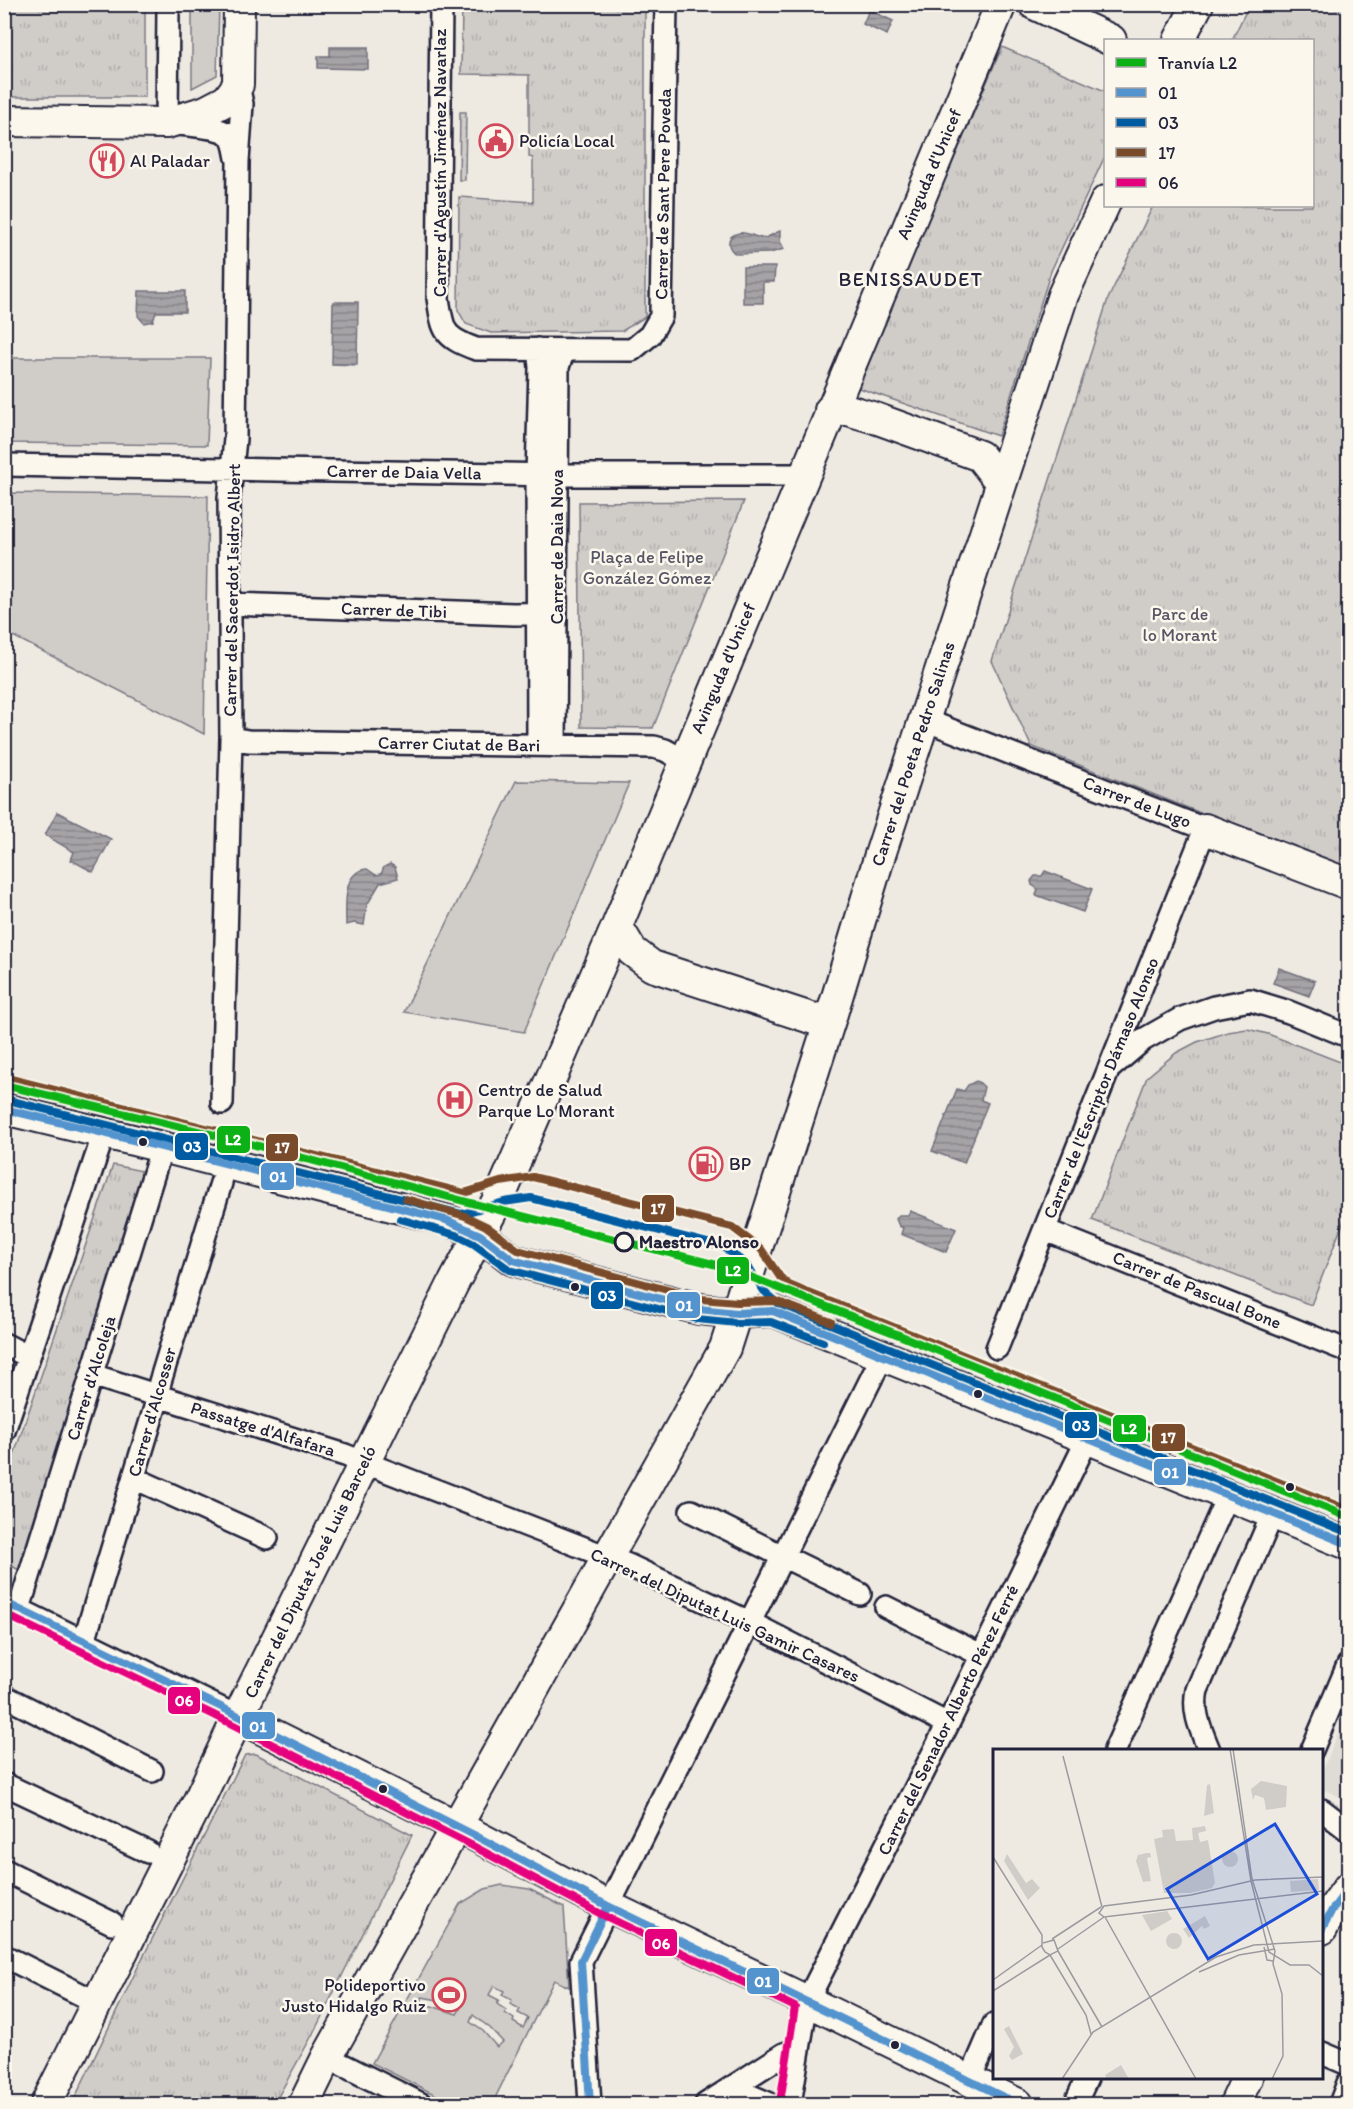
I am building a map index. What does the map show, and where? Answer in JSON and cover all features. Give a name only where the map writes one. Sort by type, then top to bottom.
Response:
[{"type":"main road","name":"Carrer del Sacerdot Isidro Albert","points":[[238,85],[239,4]]},
{"type":"main road","name":"Avinguda d'Unicef","points":[[480,1235],[521,1149],[616,926],[1001,4]]},
{"type":"main road","points":[[1034,4],[1109,39]]},
{"type":"main road","points":[[1180,39],[1198,4]]},
{"type":"main road","points":[[4,121],[167,123],[206,111],[227,100],[238,85]]},
{"type":"main road","name":"Carrer del Poeta Pedro Salinas","points":[[304,2104],[327,2057],[606,1556],[725,1348],[831,1017],[879,858],[1063,295],[1104,205]]},
{"type":"main road","points":[[830,410],[848,410],[875,418],[980,456],[1001,483]]},
{"type":"main road","name":"Carrer de Lugo","points":[[1205,829],[1348,884]]},
{"type":"main road","points":[[616,926],[632,951],[652,966],[814,1019],[831,1017]]},
{"type":"main road","points":[[4,1109],[446,1220],[480,1235],[513,1260],[699,1309],[737,1313],[773,1311],[1348,1544]]},
{"type":"main road","name":"Carrer del Diputat José Luis Barceló","points":[[46,2104],[200,1798],[453,1284],[480,1235]]},
{"type":"main road","points":[[238,1717],[608,1906],[1018,2104]]},
{"type":"main road","points":[[1323,1927],[1348,1888]]},
{"type":"main road","points":[[1235,2104],[1246,2079]]},
{"type":"street","points":[[168,4],[167,123],[217,129],[227,133],[234,143],[238,161]]},
{"type":"street","name":"Carrer d'Agustín Jiménez Navarlaz","points":[[441,4],[438,298],[443,327],[456,341],[476,349],[538,349]]},
{"type":"street","name":"Carrer de Sant Pere Poveda","points":[[538,349],[632,350],[650,335],[661,316],[666,4]]},
{"type":"street","name":"Carrer del Sacerdot Isidro Albert","points":[[222,1103],[231,738],[229,498],[235,439],[238,161],[242,104],[238,85]]},
{"type":"street","name":"Carrer de Daia Nova","points":[[538,349],[547,475],[547,746]]},
{"type":"street","name":"Carrer de Daia Nova","points":[[547,475],[558,367],[564,350]]},
{"type":"street","name":"Carrer de Daia Vella","points":[[4,465],[547,475],[804,475]]},
{"type":"street","name":"Carrer de Tibi","points":[[231,604],[548,613]]},
{"type":"street","name":"Carrer de Lugo","points":[[925,720],[1205,829]]},
{"type":"street","name":"Carrer Ciutat de Bari","points":[[231,738],[248,741],[654,747],[685,760]]},
{"type":"street","name":"Carrer de l'Escriptor Dámaso Alonso","points":[[997,1348],[1205,829]]},
{"type":"street","points":[[1107,1071],[1143,1040],[1180,1019],[1214,1007],[1250,1000],[1289,1012],[1348,1036]]},
{"type":"street","points":[[4,1431],[104,1133]]},
{"type":"street","name":"Carrer d'Alcoleja","points":[[12,1605],[92,1375],[162,1147]]},
{"type":"street","name":"Carrer d'Alcosser","points":[[84,1641],[221,1183]]},
{"type":"street","name":"Carrer de Pascual Bone","points":[[1045,1230],[1348,1351]]},
{"type":"street","points":[[4,1344],[29,1357]]},
{"type":"street","points":[[590,2104],[581,1961],[883,1355]]},
{"type":"street","name":"Passatge d'Alfafara","points":[[92,1375],[365,1461]]},
{"type":"street","name":"Carrer del Senador Alberto Pérez Ferré","points":[[790,2104],[807,2001],[948,1724],[1088,1438]]},
{"type":"street","name":"Carrer del Diputat Luis Gamir Casares","points":[[365,1461],[606,1556],[749,1622],[948,1724]]},
{"type":"street","points":[[134,1478],[267,1538]]},
{"type":"street","points":[[1115,1749],[1228,1495]]},
{"type":"street","points":[[691,1511],[860,1594]]},
{"type":"street","points":[[1209,1749],[1196,1716],[1194,1703],[1197,1690],[1273,1513]]},
{"type":"street","points":[[12,1605],[238,1717]]},
{"type":"street","points":[[886,1607],[981,1655]]},
{"type":"street","points":[[1312,1749],[1348,1665]]},
{"type":"street","points":[[6,1700],[152,1771]]},
{"type":"street","points":[[4,1784],[148,1852]]},
{"type":"street","points":[[1323,1811],[1348,1830]]},
{"type":"street","points":[[4,1870],[112,1923]]},
{"type":"street","points":[[4,1956],[98,2002]]},
{"type":"street","points":[[969,2082],[993,2026]]},
{"type":"street","points":[[706,2104],[784,2054],[800,2048]]},
{"type":"street","points":[[1323,2053],[1348,2064]]},
{"type":"street","points":[[327,2057],[421,2104]]},
{"type":"street","points":[[1075,2104],[1088,2079]]},
{"type":"street","points":[[1340,2104],[1348,2083]]},
{"type":"street","points":[[732,2088],[770,2104]]},
{"type":"shaded area","points":[[869,10],[893,21],[887,35],[863,24]]},
{"type":"shaded area","points":[[330,47],[368,47],[368,69],[318,68],[318,56],[330,56]]},
{"type":"shaded area","points":[[780,231],[780,241],[784,249],[770,253],[736,254],[729,246],[731,237],[739,233],[763,238]]},
{"type":"shaded area","points":[[743,267],[775,267],[774,282],[763,282],[763,303],[743,303]]},
{"type":"shaded area","points":[[139,291],[185,291],[185,312],[156,312],[153,321],[144,323],[138,316]]},
{"type":"shaded area","points":[[333,302],[358,302],[357,365],[332,364]]},
{"type":"shaded area","points":[[57,812],[111,839],[93,872],[71,860],[74,852],[45,835]]},
{"type":"shaded area","points":[[390,864],[395,867],[398,878],[380,883],[367,905],[364,925],[354,923],[346,925],[347,891],[353,876],[367,869],[376,875],[381,874],[384,867]]},
{"type":"shaded area","points":[[1045,871],[1092,889],[1083,912],[1036,895],[1038,889],[1032,885],[1031,881],[1035,876],[1042,876]]},
{"type":"shaded area","points":[[1279,968],[1315,981],[1309,996],[1273,983]]},
{"type":"shaded area","points":[[976,1081],[984,1087],[981,1100],[988,1103],[964,1163],[932,1151],[957,1089],[964,1091],[968,1085]]},
{"type":"shaded area","points":[[910,1211],[956,1229],[946,1252],[901,1234],[903,1228],[899,1226],[896,1219],[899,1215],[908,1215]]},
{"type":"shaded area","points":[[1348,1709],[1348,1805],[1343,1798],[1323,1789],[1323,1770]]},
{"type":"green space","points":[[5,4],[145,5],[145,97],[5,97]]},
{"type":"green space","points":[[192,5],[219,5],[217,75],[192,88]]},
{"type":"green space","points":[[462,5],[645,5],[645,317],[622,331],[491,333],[466,324],[458,310],[459,197],[533,202],[533,158],[529,157],[529,75],[461,74]]},
{"type":"green space","name":"Parc de lo Morant","points":[[1249,5],[1348,5],[1348,871],[1031,746],[992,661],[1108,299],[1153,207],[1314,207],[1314,39],[1232,39]]},
{"type":"green space","points":[[1002,47],[1104,91],[1104,158],[1051,271],[998,436],[856,387]]},
{"type":"green space","points":[[460,112],[466,112],[465,180],[459,180]]},
{"type":"green space","points":[[5,358],[210,358],[207,445],[5,443]]},
{"type":"green space","points":[[4,493],[208,496],[204,734],[5,632]]},
{"type":"green space","name":"Plaça de Felipe González Gómez","points":[[744,501],[653,728],[581,727],[579,502]]},
{"type":"green space","points":[[516,781],[629,783],[524,1032],[404,1012]]},
{"type":"green space","points":[[1247,1029],[1268,1034],[1348,1065],[1348,1210],[1311,1305],[1092,1220],[1147,1077],[1176,1053],[1197,1042],[1228,1032]]},
{"type":"green space","points":[[113,1165],[142,1171],[24,1573],[5,1562],[5,1481]]},
{"type":"green space","points":[[256,1754],[412,1835],[315,2030],[274,2104],[72,2104],[245,1755]]},
{"type":"green space","name":"Polideportivo Justo Hidalgo Ruiz","points":[[502,1885],[529,1889],[564,1907],[569,1987],[554,1980],[492,2104],[454,2104],[372,2063],[460,1904],[485,1889]],"holes":[[[494,1986],[504,1991],[502,1995],[512,2000],[510,2004],[520,2009],[518,2013],[528,2018],[523,2028],[513,2022],[514,2019],[497,2004],[499,2000],[489,1995]],[[422,1997],[438,2000],[460,2009],[457,2014],[422,2003]],[[473,2015],[503,2042],[497,2047],[483,2031],[470,2022]]]},
{"type":"tram line","name":"L2","points":[[4,1085],[244,1142],[471,1203],[725,1267],[1348,1517]]},
{"type":"transit line","name":"17","points":[[7,1078],[464,1193],[500,1182],[533,1177],[732,1227],[761,1249],[780,1277],[789,1285],[1348,1510]]},
{"type":"transit line","name":"03","points":[[4,1099],[461,1214],[504,1202],[531,1198],[723,1247],[746,1264],[764,1291],[778,1303],[1344,1531]]},
{"type":"transit line","name":"01","points":[[4,1109],[446,1220],[480,1235],[513,1260],[699,1309],[737,1313],[773,1311],[1348,1544]]},
{"type":"transit line","name":"17","points":[[406,1199],[465,1216],[486,1226],[518,1250],[701,1299],[737,1302],[776,1301],[831,1322]]},
{"type":"transit line","name":"03","points":[[400,1219],[456,1235],[474,1244],[510,1270],[697,1319],[737,1323],[771,1322],[823,1342]]},
{"type":"transit line","name":"01","points":[[4,1602],[219,1706],[476,1836],[608,1906],[1018,2104]]},
{"type":"transit line","name":"06","points":[[4,1614],[214,1715],[471,1845],[603,1915],[795,2007],[780,2102]]},
{"type":"transit line","name":"01","points":[[1323,1927],[1348,1888]]},
{"type":"transit line","name":"01","points":[[590,2104],[581,1961],[608,1906]]},
{"type":"place","name":"Policía Local","points":[[496,141]]},
{"type":"place","name":"Al Paladar","points":[[107,161]]},
{"type":"place","name":"Centro de Salud Parque Lo Morant","points":[[455,1100]]},
{"type":"place","name":"BP","points":[[706,1164]]},
{"type":"place","name":"Maestro Alonso","points":[[624,1242]]},
{"type":"place","name":"Polideportivo Justo Hidalgo Ruiz","points":[[449,1995]]},
{"type":"district","name":"BENISSAUDET","points":[[911,279]]}]
